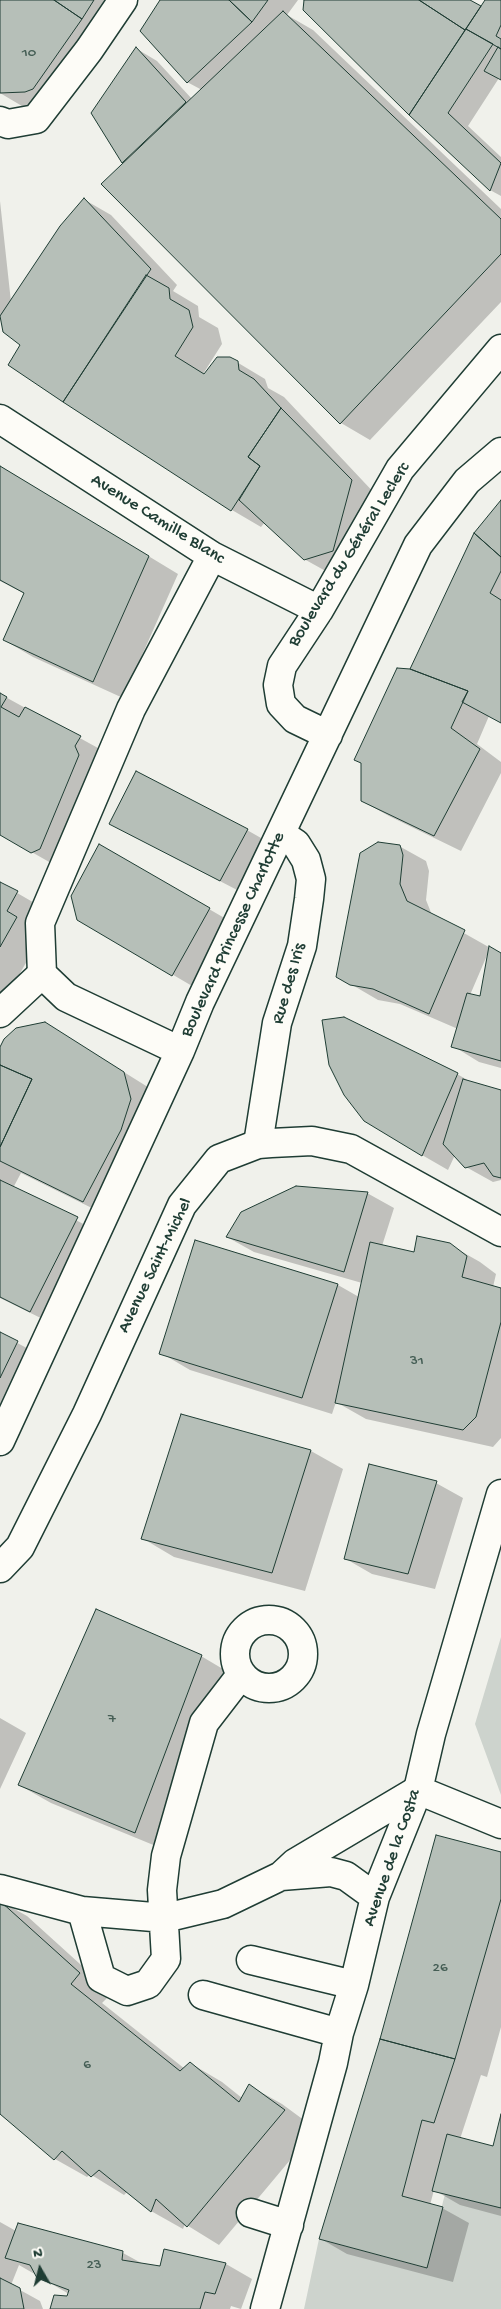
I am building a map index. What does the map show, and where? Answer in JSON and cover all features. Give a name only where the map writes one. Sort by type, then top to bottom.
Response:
[{"type":"main road","points":[[0,121],[8,124],[36,119],[89,50],[122,0]]},
{"type":"main road","name":"Boulevard du Général Leclerc","points":[[328,735],[295,719],[281,704],[278,685],[282,666],[319,610],[400,469],[501,349]]},
{"type":"main road","name":"Avenue Camille Blanc","points":[[0,419],[212,556],[319,610]]},
{"type":"main road","name":"Boulevard Princesse Charlotte","points":[[0,1441],[180,1051],[200,1002],[418,545],[467,481],[501,452]]},
{"type":"main road","points":[[180,1051],[66,997],[42,974],[40,923],[131,709],[212,556]]},
{"type":"main road","name":"Rue des Iris","points":[[258,1144],[277,1023],[302,946],[310,899],[311,879],[306,860],[296,844],[281,834]]},
{"type":"main road","points":[[0,1013],[42,974]]},
{"type":"main road","name":"Avenue Saint-Michel","points":[[0,1568],[20,1547],[87,1414],[182,1204],[219,1159],[258,1144],[312,1141],[351,1149],[501,1232]]},
{"type":"main road","name":"Avenue de la Costa","points":[[265,2309],[333,2063],[339,2032],[354,1985],[375,1896],[418,1790],[431,1734],[501,1494]]},
{"type":"main road","points":[[82,1911],[101,1978],[127,1991],[148,1984],[166,1959],[162,1890],[166,1856],[204,1723],[241,1675]]},
{"type":"main road","points":[[0,1888],[82,1911],[165,1918],[222,1904],[281,1876],[295,1862],[418,1790],[501,1824]]},
{"type":"main road","points":[[281,1876],[331,1872],[346,1876],[375,1896]]},
{"type":"main road","points":[[251,1960],[354,1985]]},
{"type":"main road","points":[[203,1994],[339,2032]]},
{"type":"main road","points":[[251,2213],[289,2225]]},
{"type":"shaded area","points":[[501,1637],[501,1795],[475,1724]]},
{"type":"shaded area","points":[[445,2194],[501,2208],[501,2309],[304,2309],[319,2239],[426,2268]]},
{"type":"building","points":[[0,0],[54,0],[82,19],[33,89],[25,92],[0,93]]},
{"type":"building","points":[[54,0],[94,0],[82,19]]},
{"type":"building","points":[[160,0],[229,0],[252,22],[187,83],[140,31]]},
{"type":"building","points":[[229,0],[268,0],[252,22]]},
{"type":"building","points":[[304,0],[419,0],[465,30],[409,115],[303,10]]},
{"type":"building","points":[[419,0],[470,0],[481,6],[465,30]]},
{"type":"building","points":[[485,0],[501,0],[501,25],[496,36],[501,39],[501,49],[466,29]]},
{"type":"building","points":[[283,11],[501,219],[501,254],[340,424],[101,184]]},
{"type":"building","points":[[466,29],[493,44],[448,113],[501,163],[490,191],[409,115]]},
{"type":"building","points":[[136,47],[186,102],[122,163],[91,113]]},
{"type":"building","points":[[498,47],[501,49],[501,80],[484,71]]},
{"type":"building","points":[[84,198],[151,269],[63,402],[8,365],[20,345],[3,332],[0,316],[60,226]]},
{"type":"building","points":[[146,275],[169,288],[170,299],[189,310],[193,327],[175,356],[204,374],[217,357],[230,357],[238,361],[239,370],[254,379],[281,408],[248,457],[260,466],[231,511],[63,402]]},
{"type":"building","points":[[281,408],[352,480],[333,551],[304,560],[239,500],[260,466],[248,457]]},
{"type":"building","points":[[0,466],[149,556],[93,682],[3,640],[24,593],[0,580]]},
{"type":"building","points":[[501,500],[501,557],[474,533]]},
{"type":"building","points":[[474,533],[501,557],[501,571],[490,593],[501,600],[501,723],[462,702],[468,691],[410,669]]},
{"type":"building","points":[[397,668],[410,669],[468,691],[451,728],[480,749],[434,836],[361,801],[361,763],[354,760]]},
{"type":"building","points":[[0,693],[7,697],[1,707],[19,717],[25,707],[81,736],[75,746],[79,755],[40,849],[31,853],[0,835]]},
{"type":"building","points":[[136,771],[248,829],[220,881],[109,824]]},
{"type":"building","points":[[378,842],[400,845],[403,855],[400,884],[407,901],[465,930],[429,1014],[373,989],[350,985],[336,977],[360,853]]},
{"type":"building","points":[[99,844],[210,908],[172,976],[77,920],[71,896]]},
{"type":"building","points":[[0,882],[18,891],[7,911],[17,917],[0,947]]},
{"type":"building","points":[[489,946],[501,953],[501,1061],[451,1047],[467,993],[480,996]]},
{"type":"building","points":[[344,1017],[458,1073],[422,1156],[364,1121],[344,1095],[329,1065],[322,1020]]},
{"type":"building","points":[[45,1022],[124,1072],[131,1099],[121,1130],[83,1202],[0,1161],[0,1147],[32,1079],[0,1065],[0,1047],[4,1039],[16,1028]]},
{"type":"building","points":[[0,1065],[32,1079],[0,1147]]},
{"type":"building","points":[[463,1079],[501,1090],[501,1178],[493,1176],[484,1163],[465,1168],[443,1144]]},
{"type":"building","points":[[0,1180],[78,1217],[30,1312],[0,1297]]},
{"type":"building","points":[[296,1186],[368,1192],[344,1272],[226,1237],[241,1212]]},
{"type":"building","points":[[417,1236],[450,1243],[467,1256],[462,1277],[501,1288],[501,1322],[476,1417],[463,1430],[335,1403],[370,1242],[414,1252]]},
{"type":"building","points":[[195,1240],[338,1284],[302,1398],[159,1354]]},
{"type":"building","points":[[0,1332],[18,1341],[0,1378]]},
{"type":"building","points":[[181,1414],[311,1450],[272,1573],[141,1539]]},
{"type":"building","points":[[369,1464],[437,1481],[408,1574],[344,1559]]},
{"type":"building","points":[[96,1609],[202,1655],[135,1833],[18,1785]]},
{"type":"building","points":[[436,1835],[501,1852],[501,1899],[455,2059],[380,2039]]},
{"type":"building","points":[[0,1901],[80,1973],[71,1984],[180,2071],[190,2062],[239,2102],[249,2084],[285,2110],[187,2227],[156,2199],[151,2212],[99,2170],[91,2177],[62,2151],[54,2160],[0,2114]]},
{"type":"building","points":[[380,2039],[455,2059],[434,2123],[422,2120],[402,2196],[443,2207],[427,2268],[319,2239]]},
{"type":"building","points":[[501,2114],[501,2208],[432,2191],[447,2134],[493,2146]]},
{"type":"building","points":[[18,2223],[123,2251],[122,2260],[160,2266],[164,2249],[226,2263],[215,2294],[205,2292],[200,2309],[50,2309],[54,2295],[67,2296],[69,2290],[37,2278],[30,2265],[5,2258]]},
{"type":"building","points":[[0,2278],[20,2288],[24,2309],[0,2309]]}]
